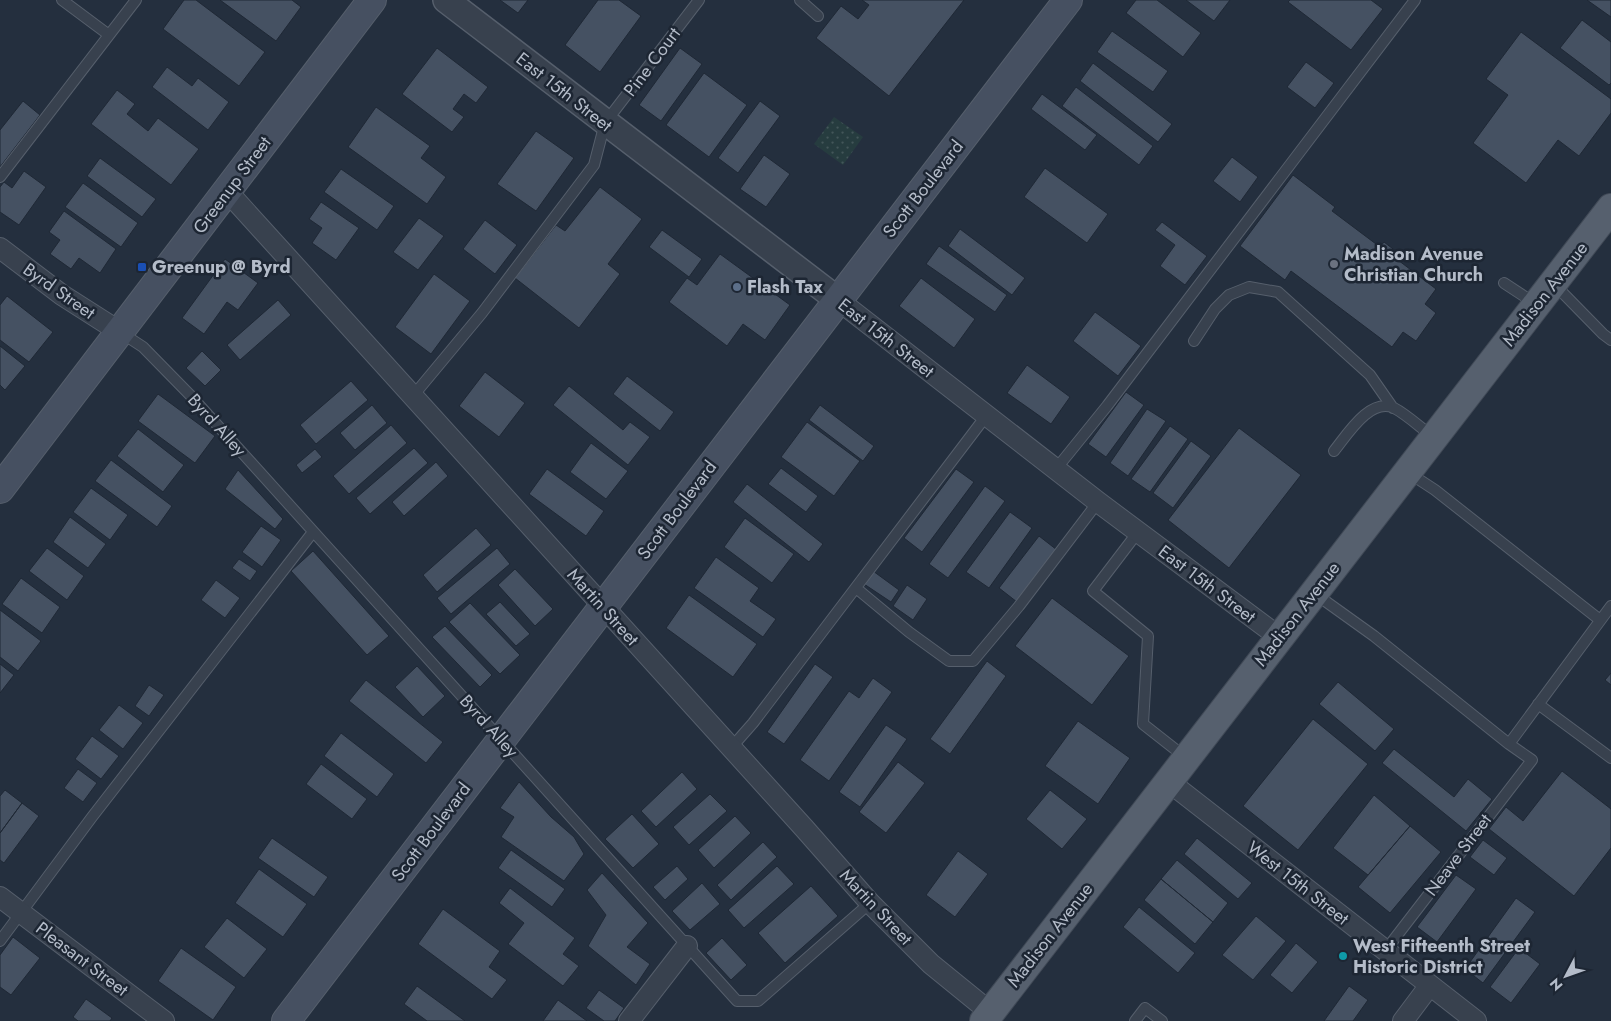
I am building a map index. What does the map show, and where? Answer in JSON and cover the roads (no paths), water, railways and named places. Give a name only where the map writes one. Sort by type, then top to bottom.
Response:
[{"type":"main road","name":"Greenup Street","points":[[0,489],[372,0]]},
{"type":"main road","name":"Scott Boulevard","points":[[286,1021],[1068,0]]},
{"type":"main road","name":"Madison Avenue","points":[[991,1018],[1168,781],[1611,208]]},
{"type":"street","name":"East 15th Street","points":[[446,0],[1098,502],[1279,637]]},
{"type":"street","name":"Martin Street","points":[[227,191],[870,903],[931,964],[991,1018]]},
{"type":"street","name":"Byrd Street","points":[[0,248],[62,295],[120,332]]},
{"type":"street","name":"West 15th Street","points":[[1168,781],[1476,1021]]},
{"type":"street","name":"Pleasant Street","points":[[0,898],[164,1021]]},
{"type":"street","points":[[629,1021],[687,946]]},
{"type":"street","points":[[1403,1021],[1430,985]]},
{"type":"lane","points":[[62,0],[109,35]]},
{"type":"lane","points":[[0,177],[136,0]]},
{"type":"lane","name":"Pine Court","points":[[605,124],[699,0]]},
{"type":"lane","points":[[800,0],[818,16]]},
{"type":"lane","points":[[1056,469],[1112,399],[1415,0]]},
{"type":"lane","points":[[413,396],[482,313],[594,165],[605,124]]},
{"type":"lane","points":[[1504,283],[1536,304]]},
{"type":"lane","points":[[1553,283],[1611,340]]},
{"type":"lane","points":[[1194,341],[1215,310],[1229,294],[1249,287],[1278,292],[1370,374],[1393,408],[1434,437]]},
{"type":"lane","name":"Byrd Alley","points":[[120,332],[143,347],[191,396],[737,1001],[758,1001],[870,903]]},
{"type":"lane","points":[[1334,451],[1358,421],[1375,407],[1393,408]]},
{"type":"lane","points":[[731,748],[753,723],[986,416]]},
{"type":"lane","points":[[1407,472],[1435,490],[1600,620]]},
{"type":"lane","points":[[856,588],[949,661],[973,661],[1098,502]]},
{"type":"lane","points":[[0,941],[92,817],[313,532]]},
{"type":"lane","points":[[1138,532],[1093,591],[1148,636],[1143,724],[1186,758]]},
{"type":"lane","points":[[1313,593],[1374,636],[1509,744],[1611,606]]},
{"type":"lane","points":[[1538,704],[1611,758]]},
{"type":"lane","name":"Neave Street","points":[[1385,951],[1532,760],[1509,744]]},
{"type":"lane","points":[[1135,1021],[1145,1008],[1162,1021]]},
{"type":"place","name":"Madison Avenue Christian Church","points":[[1334,264]]},
{"type":"place","name":"Greenup @ Byrd","points":[[142,267]]},
{"type":"place","name":"Flash Tax","points":[[737,287]]},
{"type":"place","name":"West Fifteenth Street Historic District","points":[[1343,956]]}]
